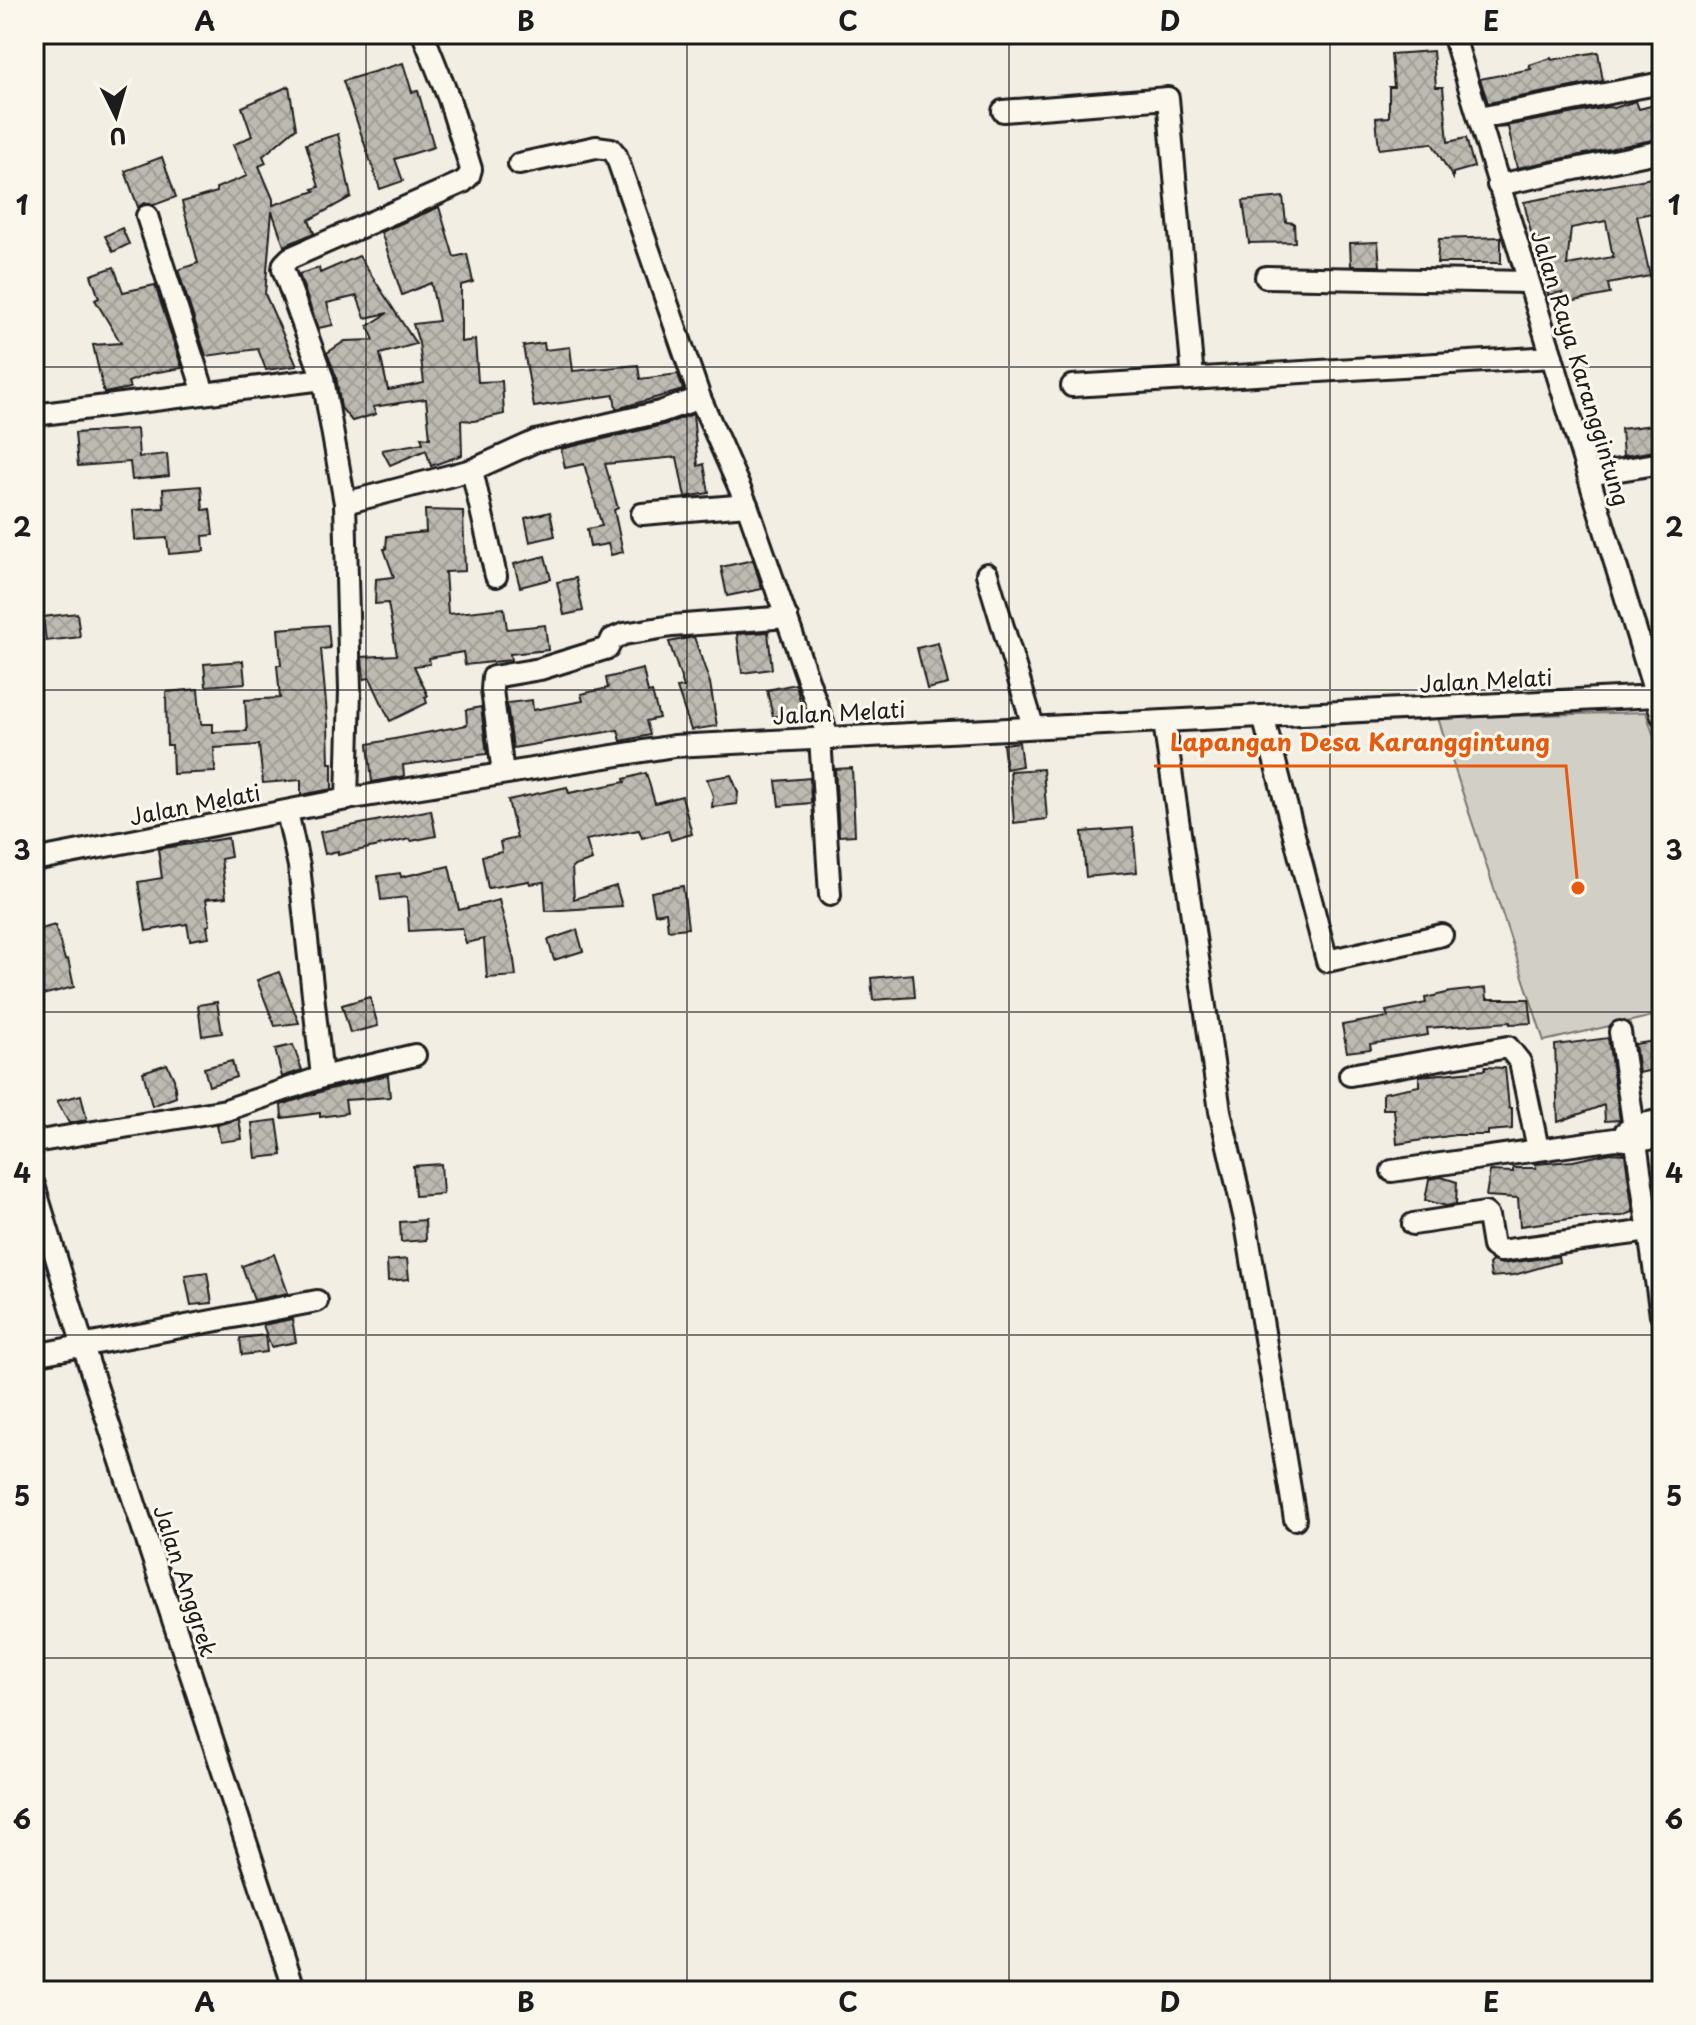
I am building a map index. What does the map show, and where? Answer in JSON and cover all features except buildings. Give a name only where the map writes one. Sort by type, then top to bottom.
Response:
[{"type":"street","points":[[347,799],[350,690],[345,503],[323,379],[283,269],[290,258],[463,182],[469,176],[471,169],[449,99],[423,34]]},
{"type":"street","name":"Jalan Raya Karanggintung","points":[[1453,34],[1662,716]]},
{"type":"street","points":[[1479,118],[1662,83]]},
{"type":"street","points":[[1003,111],[1168,98],[1193,378]]},
{"type":"street","points":[[519,164],[596,147],[611,149],[616,155],[700,398],[747,505],[787,617],[824,737],[830,895]]},
{"type":"street","points":[[1498,185],[1662,151]]},
{"type":"street","points":[[147,216],[204,393]]},
{"type":"street","points":[[1266,277],[1528,282]]},
{"type":"street","points":[[1072,386],[1552,357]]},
{"type":"street","points":[[34,415],[323,379]]},
{"type":"street","points":[[345,503],[472,470],[536,441],[660,412],[700,398]]},
{"type":"street","points":[[1589,475],[1662,463]]},
{"type":"street","points":[[472,470],[496,576]]},
{"type":"street","points":[[642,514],[747,505]]},
{"type":"street","points":[[987,574],[1033,726]]},
{"type":"street","points":[[503,773],[493,677],[540,669],[598,653],[608,648],[615,636],[624,634],[672,626],[787,617]]},
{"type":"street","name":"Jalan Melati","points":[[34,860],[347,799],[674,746],[1656,696]]},
{"type":"street","points":[[1263,716],[1327,961],[1442,935]]},
{"type":"street","points":[[1164,722],[1220,1111],[1246,1224],[1295,1519]]},
{"type":"street","points":[[287,812],[299,866],[322,1077]]},
{"type":"street","points":[[1620,1032],[1661,1315]]},
{"type":"street","points":[[1350,1075],[1508,1047],[1520,1062],[1538,1149]]},
{"type":"street","points":[[34,1142],[226,1110],[322,1077],[415,1055]]},
{"type":"street","points":[[1392,1171],[1615,1139],[1662,1120]]},
{"type":"street","points":[[1635,1133],[1662,1137]]},
{"type":"street","name":"Jalan Anggrek","points":[[34,1185],[83,1346],[295,1991]]},
{"type":"street","points":[[1413,1224],[1485,1213],[1493,1246],[1500,1251],[1649,1231]]},
{"type":"street","points":[[34,1355],[317,1301]]},
{"type":"shaded area","points":[[1646,712],[1662,762],[1662,1014],[1544,1041],[1438,718]]},
{"type":"place","name":"Lapangan Desa Karanggintung","points":[[1578,888]]}]
